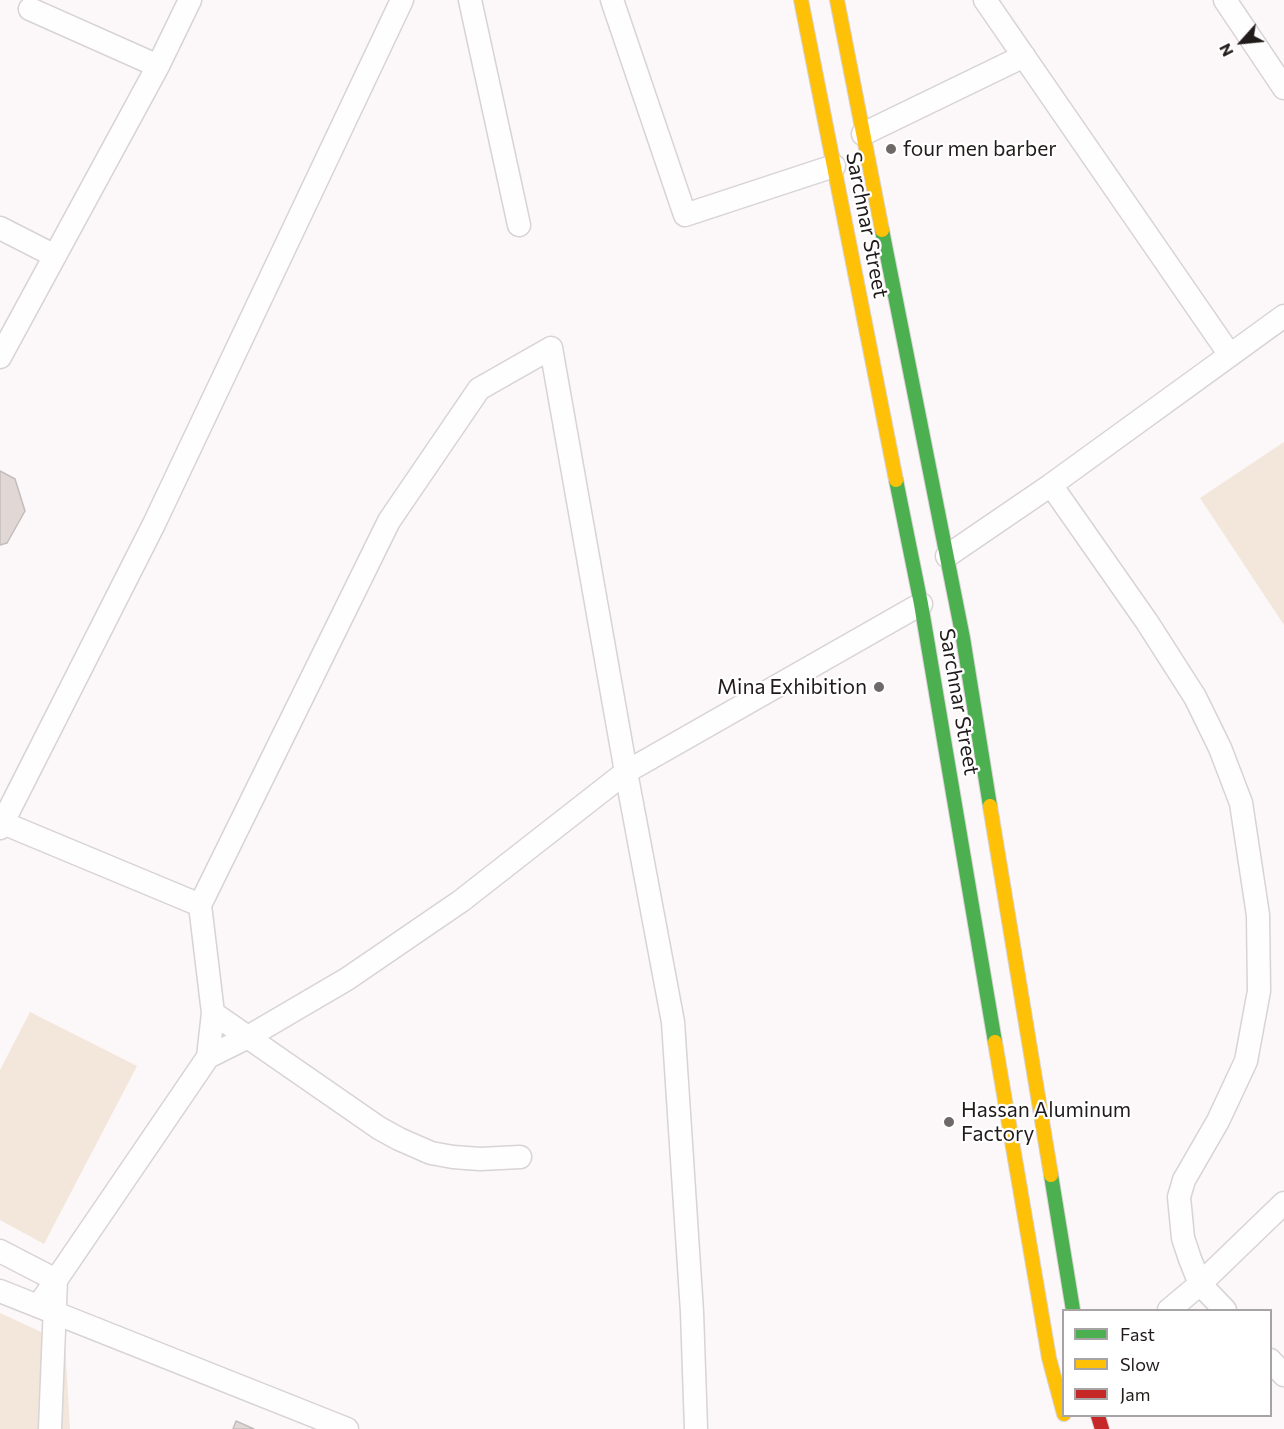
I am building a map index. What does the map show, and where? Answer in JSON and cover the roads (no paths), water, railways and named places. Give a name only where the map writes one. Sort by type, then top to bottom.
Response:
[{"type":"street","points":[[0,357],[158,66],[190,0]]},
{"type":"street","points":[[200,905],[1,825],[154,524],[402,0]]},
{"type":"street","points":[[470,0],[519,225]]},
{"type":"street","points":[[612,0],[685,215],[834,166]]},
{"type":"street","name":"Sarchnar Street","points":[[801,0],[1028,1142],[1072,1309]]},
{"type":"street","points":[[985,0],[1230,355]]},
{"type":"street","points":[[1225,0],[1284,88]]},
{"type":"street","name":"Sarchnar Street","points":[[838,1],[967,662],[1028,1142],[1049,1358],[1062,1407]]},
{"type":"street","points":[[30,9],[158,66]]},
{"type":"street","points":[[863,134],[1024,56]]},
{"type":"street","points":[[0,228],[55,256]]},
{"type":"street","points":[[947,556],[1051,485],[1284,316]]},
{"type":"street","points":[[50,1429],[46,1308],[56,1280],[208,1057],[213,1013],[200,905],[389,521],[479,389],[551,348],[673,1022],[692,1312],[696,1429]]},
{"type":"street","points":[[1051,485],[1147,622],[1195,697],[1220,748],[1241,803],[1258,915],[1258,991],[1246,1061],[1218,1121],[1184,1180],[1179,1197],[1183,1238],[1200,1284],[1223,1309]]},
{"type":"street","points":[[208,1057],[248,1037],[346,979],[460,901],[626,772],[921,604]]},
{"type":"street","points":[[213,1013],[379,1128],[431,1153],[480,1159],[520,1156]]},
{"type":"street","points":[[1170,1309],[1200,1284],[1284,1203]]},
{"type":"street","points":[[0,1251],[56,1280]]},
{"type":"street","points":[[0,1291],[347,1429]]},
{"type":"street","points":[[1272,1362],[1284,1375]]},
{"type":"place","name":"four men barber","points":[[891,149]]},
{"type":"place","name":"Mina Exhibition","points":[[879,687]]},
{"type":"place","name":"Hassan Aluminum Factory","points":[[949,1122]]}]
